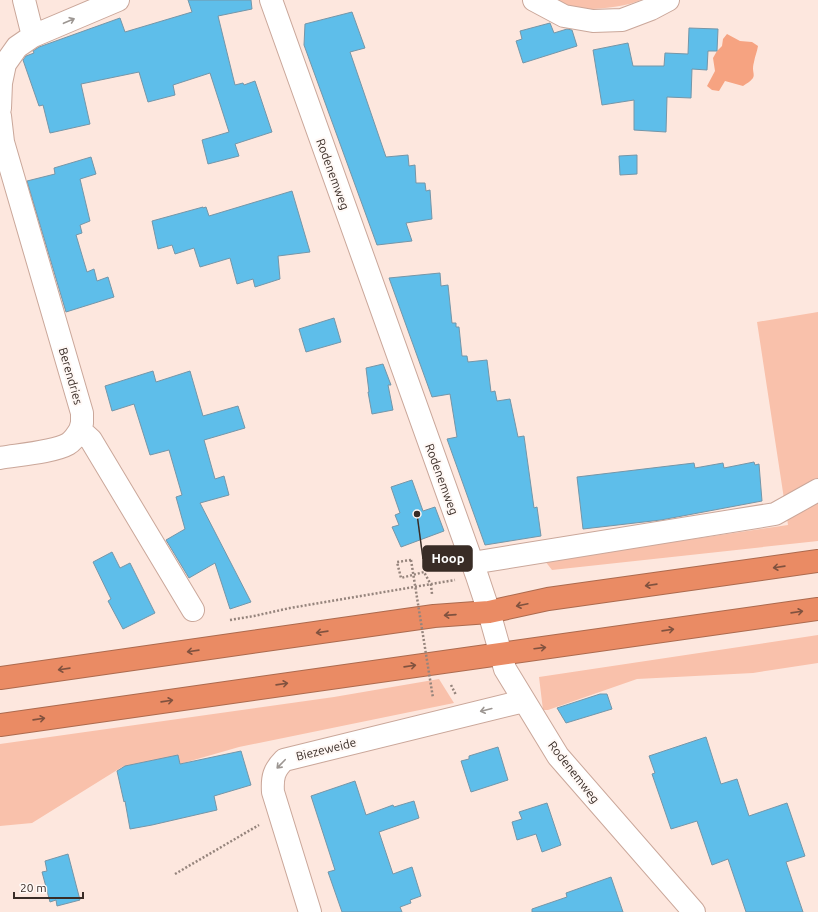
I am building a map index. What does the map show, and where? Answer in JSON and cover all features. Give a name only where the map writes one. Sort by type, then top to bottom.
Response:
[{"type":"highway","points":[[0,678],[434,616],[489,612],[548,599],[818,561]]},
{"type":"highway","points":[[0,725],[818,609]]},
{"type":"street","points":[[24,0],[33,36]]},
{"type":"street","points":[[0,108],[1,83],[5,64],[17,47],[33,36],[118,0]]},
{"type":"street","name":"Rodenemweg","points":[[271,0],[489,612],[505,669],[558,756],[694,912]]},
{"type":"street","points":[[534,0],[564,16],[594,21],[622,20],[651,9],[668,0]]},
{"type":"street","name":"Berendries","points":[[0,116],[3,142],[82,413],[80,430]]},
{"type":"street","points":[[0,458],[57,448],[68,444],[80,430],[91,440],[100,454],[193,610]]},
{"type":"street","points":[[474,570],[776,514],[818,490]]},
{"type":"street","name":"Biezeweide","points":[[310,912],[272,786],[277,767],[284,760],[524,701]]},
{"type":"path","points":[[431,585],[424,572],[400,578],[397,562],[411,560],[433,698]]},
{"type":"path","points":[[224,621],[290,608],[431,585],[474,570]]},
{"type":"path","points":[[175,874],[280,812]]},
{"type":"shaded area","points":[[554,0],[641,0],[615,7],[575,9],[562,6]]},
{"type":"shaded area","points":[[727,34],[740,41],[752,42],[758,46],[753,67],[754,75],[752,80],[743,86],[725,81],[719,91],[712,90],[707,86],[715,71],[713,58],[722,46],[723,39]]},
{"type":"shaded area","points":[[818,312],[818,541],[552,570],[545,561],[788,525],[757,322]]},
{"type":"shaded area","points":[[818,635],[818,663],[753,673],[637,679],[548,710],[543,710],[539,677]]},
{"type":"shaded area","points":[[439,679],[454,703],[239,747],[180,764],[178,755],[122,767],[32,823],[0,826],[0,744],[334,697]]},
{"type":"building","points":[[188,0],[251,0],[252,9],[218,16],[235,85],[243,83],[244,85],[255,81],[272,132],[235,144],[239,156],[208,164],[202,140],[229,132],[210,73],[173,85],[175,95],[148,102],[139,72],[81,84],[90,124],[50,133],[43,105],[39,106],[23,60],[26,56],[34,53],[33,51],[39,47],[120,18],[125,32],[192,12]]},
{"type":"building","points":[[352,12],[365,48],[350,52],[386,157],[408,155],[409,166],[415,165],[416,183],[425,183],[426,191],[430,190],[432,219],[406,223],[412,241],[377,245],[304,45],[305,24]]},
{"type":"building","points":[[550,23],[554,33],[567,29],[572,30],[577,46],[523,63],[516,41],[522,39],[520,31]]},
{"type":"building","points":[[689,28],[718,29],[717,51],[708,51],[707,70],[692,69],[691,98],[667,97],[666,132],[634,130],[634,100],[602,105],[593,50],[628,43],[633,66],[664,66],[665,53],[688,54]]},
{"type":"building","points":[[637,155],[637,174],[620,175],[619,156]]},
{"type":"building","points":[[91,157],[96,174],[80,179],[90,221],[80,225],[82,233],[76,235],[87,272],[94,269],[97,281],[108,277],[114,297],[66,312],[27,181],[55,174],[54,168]]},
{"type":"building","points":[[292,191],[310,252],[278,256],[280,279],[255,287],[253,279],[237,284],[230,258],[200,267],[194,248],[175,254],[172,245],[158,249],[152,221],[203,207],[206,207],[209,216]]},
{"type":"building","points":[[440,273],[441,286],[448,285],[452,323],[456,323],[456,327],[459,327],[462,356],[467,356],[468,362],[487,360],[491,392],[495,391],[497,401],[510,399],[518,437],[524,436],[534,508],[537,507],[541,536],[485,545],[447,439],[457,437],[450,394],[432,397],[389,278]]},
{"type":"building","points":[[334,318],[341,342],[306,352],[299,329]]},
{"type":"building","points":[[383,364],[391,385],[388,385],[393,410],[372,414],[366,368]]},
{"type":"building","points":[[153,371],[156,382],[190,371],[203,416],[238,406],[245,428],[204,440],[215,479],[224,476],[229,495],[200,503],[251,602],[230,609],[215,563],[189,578],[166,540],[185,529],[176,497],[182,495],[169,450],[150,455],[134,404],[112,411],[105,386]]},
{"type":"building","points":[[754,462],[755,465],[759,464],[762,501],[661,520],[583,529],[577,477],[694,463],[695,468],[723,463],[724,468]]},
{"type":"building","points":[[412,480],[423,511],[435,507],[444,531],[401,547],[392,527],[399,525],[395,515],[400,513],[391,487]]},
{"type":"building","points":[[112,552],[120,568],[130,563],[155,613],[123,629],[108,601],[111,599],[93,562]]},
{"type":"building","points":[[600,694],[607,694],[612,709],[566,723],[557,708]]},
{"type":"building","points":[[706,737],[721,784],[737,779],[749,816],[787,803],[805,856],[786,862],[803,912],[746,912],[728,859],[712,865],[697,821],[671,829],[652,774],[655,773],[649,756]]},
{"type":"building","points":[[498,747],[508,780],[471,792],[461,761],[469,759],[469,756]]},
{"type":"building","points":[[241,751],[251,785],[214,796],[217,810],[130,829],[125,801],[124,802],[117,771],[125,766],[178,755],[180,764]]},
{"type":"building","points":[[355,781],[366,815],[393,805],[394,807],[414,801],[419,818],[379,832],[393,874],[412,867],[421,896],[410,900],[411,903],[400,907],[402,912],[342,912],[328,872],[335,870],[311,796]]},
{"type":"building","points":[[547,803],[561,845],[542,852],[536,834],[517,840],[512,822],[522,819],[519,812]]},
{"type":"building","points":[[68,854],[80,900],[57,906],[56,900],[50,902],[42,872],[47,871],[45,861]]},
{"type":"building","points":[[611,877],[623,912],[532,912],[532,909],[567,897],[566,893]]},
{"type":"place","name":"Hoop","points":[[417,514]]}]
